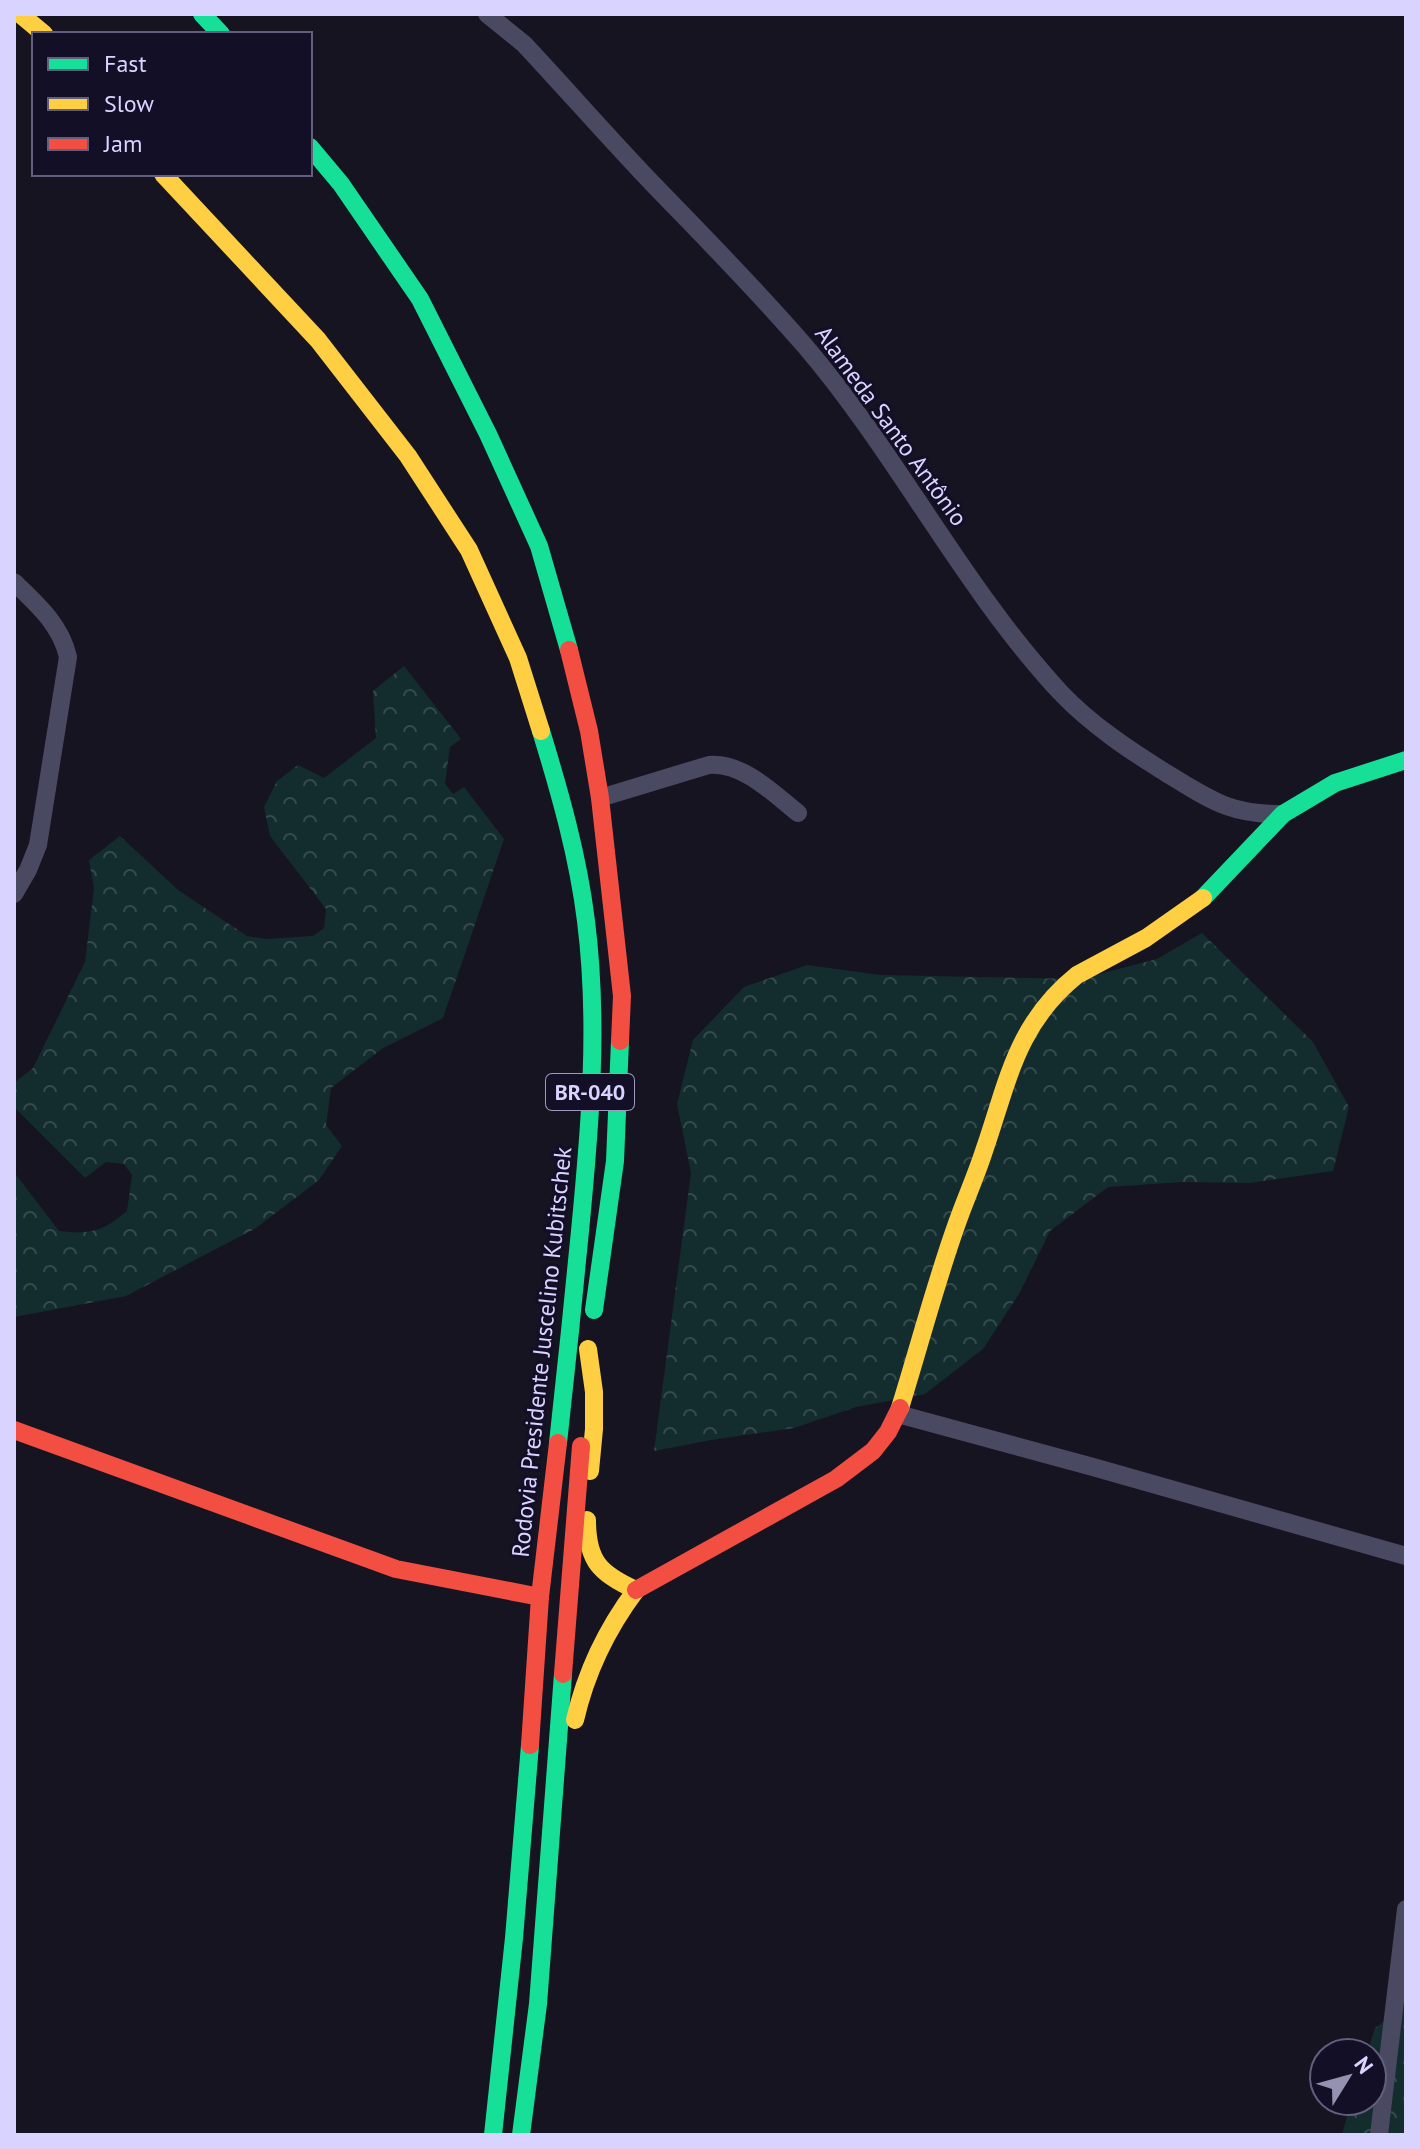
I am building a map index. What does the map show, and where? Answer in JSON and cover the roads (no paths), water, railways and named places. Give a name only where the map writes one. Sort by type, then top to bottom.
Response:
[{"type":"main road","points":[[14,14],[32,34]]},
{"type":"main road","points":[[20,14],[42,32]]},
{"type":"main road","points":[[194,22],[216,32]]},
{"type":"main road","name":"Rodovia Presidente Juscelino Kubitschek","points":[[312,149],[341,184],[420,299],[488,434],[539,546],[563,624],[589,731],[600,798],[622,996],[615,1161],[588,1349],[538,2004],[521,2135]]},
{"type":"main road","name":"Rodovia Presidente Juscelino Kubitschek","points":[[165,176],[318,340],[375,412],[469,550],[518,658],[557,783],[578,871],[586,922],[593,1010],[585,1177],[540,1597],[514,1938],[493,2135]]},
{"type":"main road","points":[[570,1828],[574,1724],[580,1696],[610,1626],[636,1590],[836,1479],[873,1451],[898,1414],[956,1226],[984,1152],[1010,1067],[1035,1020],[1077,975],[1146,938],[1211,891],[1283,814],[1335,783],[1406,760]]},
{"type":"main road","points":[[588,1349],[594,1392],[587,1517],[589,1551],[595,1563],[608,1575],[636,1590]]},
{"type":"main road","points":[[14,1430],[396,1569],[540,1597]]},
{"type":"main road","points":[[538,2004],[556,1949],[566,1871]]},
{"type":"street","name":"Alameda Santo Antônio","points":[[487,14],[524,44],[806,348],[880,445],[1011,633],[1061,693],[1108,734],[1220,805],[1259,815],[1283,814]]},
{"type":"street","points":[[14,582],[53,624],[64,640],[68,657],[38,845],[14,894]]},
{"type":"street","points":[[600,798],[720,764],[744,773],[798,813]]},
{"type":"street","points":[[898,1414],[1406,1556]]},
{"type":"street","points":[[1379,2135],[1406,1909]]}]
